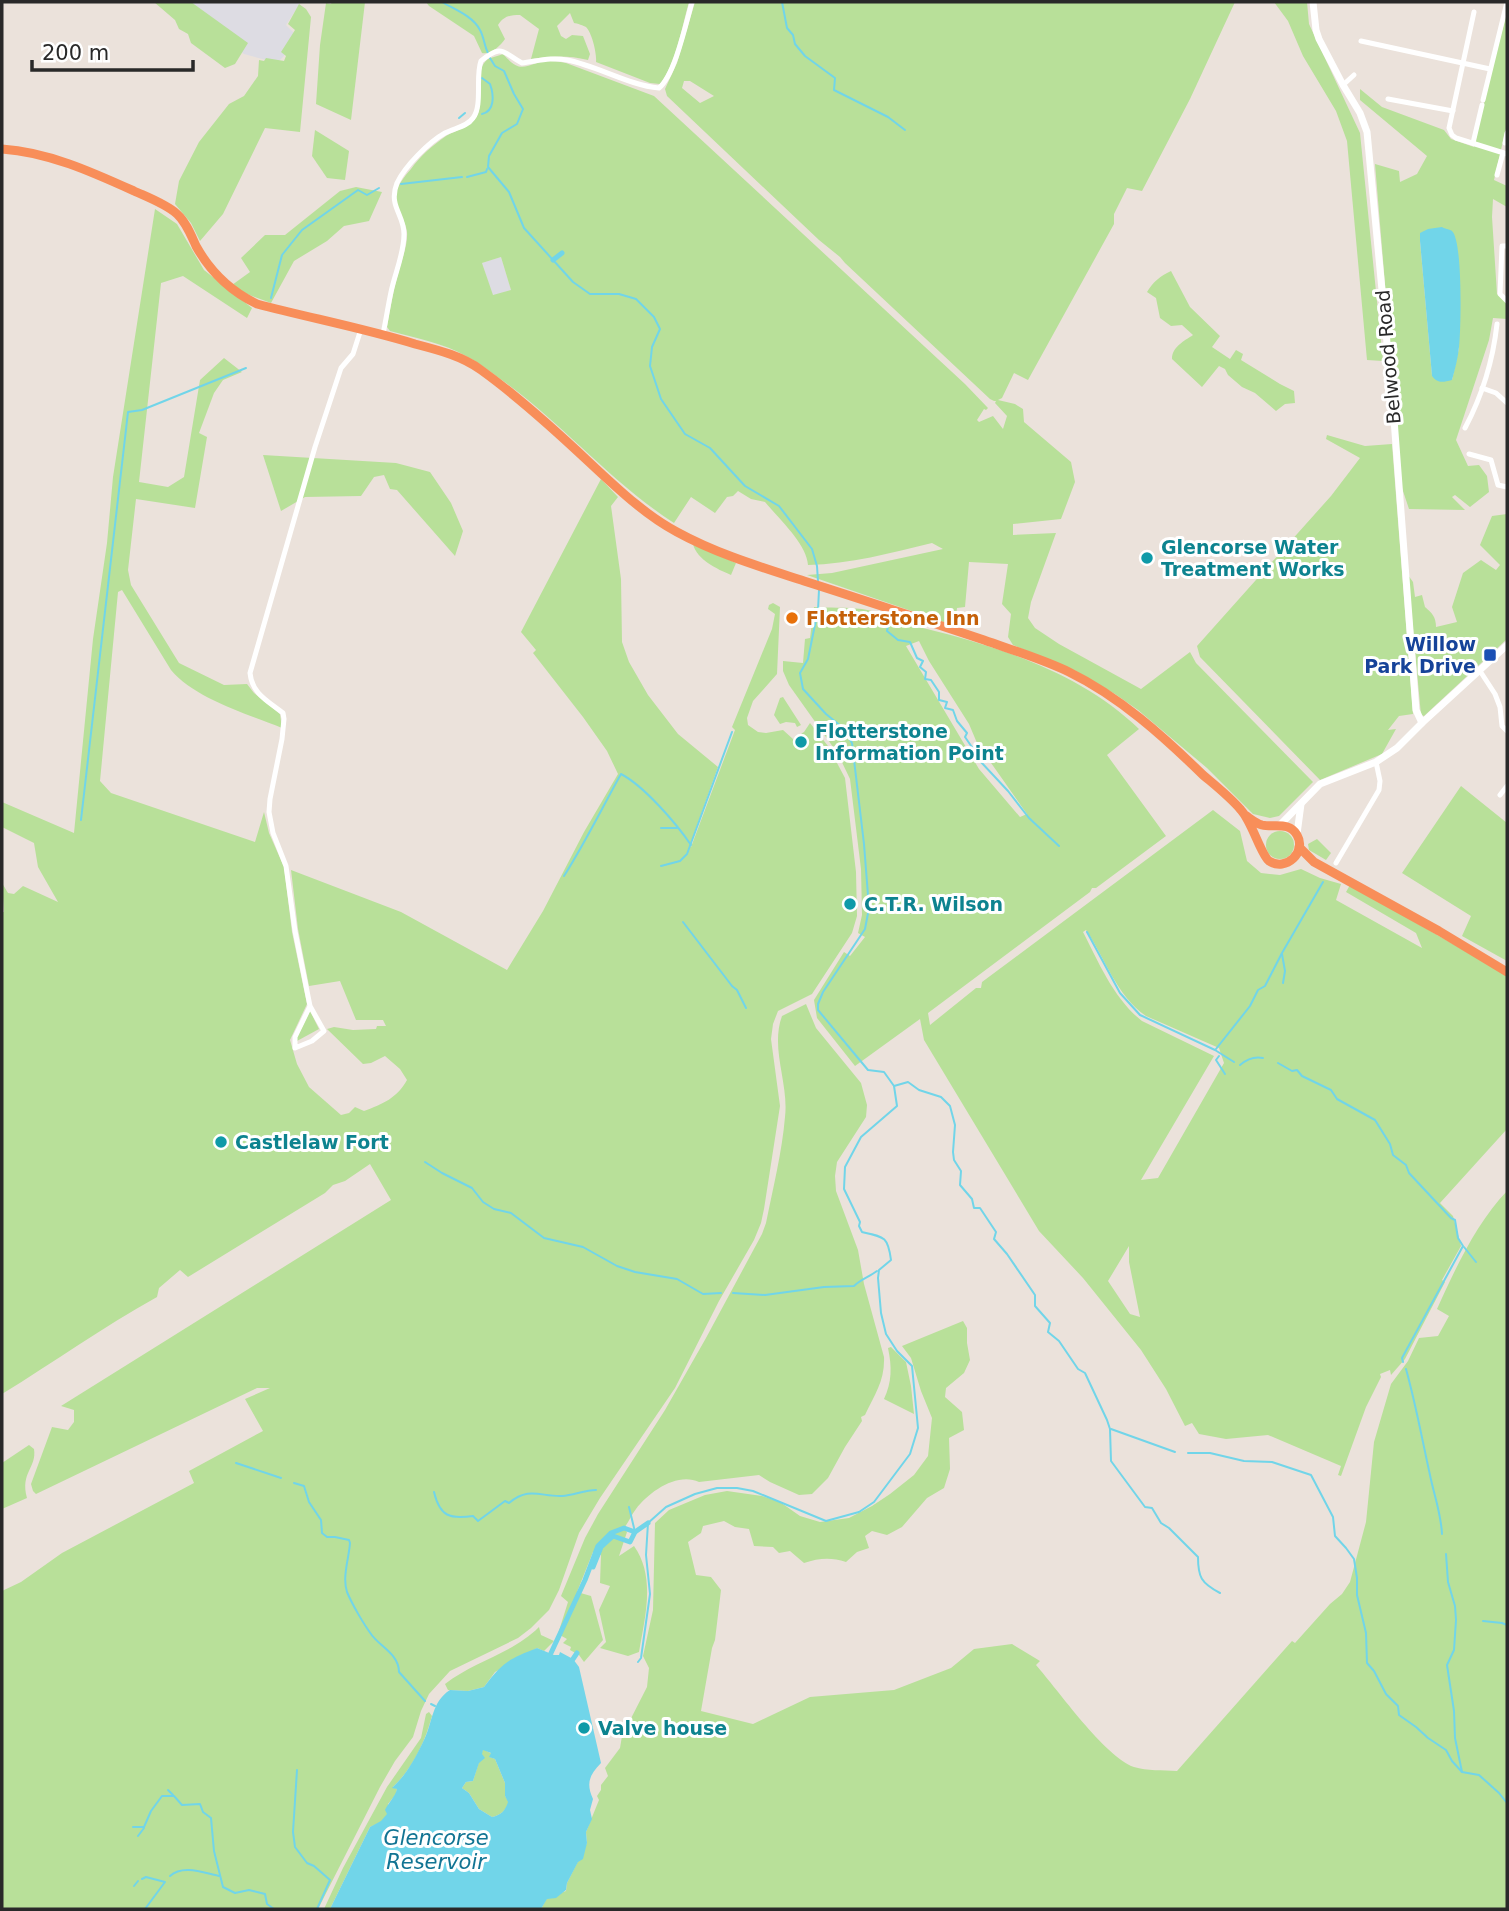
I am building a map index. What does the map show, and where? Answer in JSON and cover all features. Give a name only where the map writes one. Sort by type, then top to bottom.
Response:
[{"type":"highway","points":[[2,149],[22,150],[95,173],[177,214],[217,276],[257,304],[383,334],[452,355],[481,369],[664,526],[692,541],[1018,652],[1074,674],[1132,712],[1255,823],[1292,829],[1297,834],[1299,847],[1293,859],[1275,863],[1264,856],[1245,815]]},
{"type":"highway","points":[[1261,845],[1264,834],[1276,826]]},
{"type":"highway","points":[[1299,847],[1314,862],[1507,972]]},
{"type":"highway","points":[[1293,859],[1314,862]]},
{"type":"street","points":[[383,334],[404,241],[404,229],[393,195],[399,180],[429,145],[447,132],[467,124],[475,116],[481,61],[503,50],[522,63],[551,58],[566,60],[659,88],[666,81],[674,61],[692,2]]},
{"type":"street","name":"Belwood Road","points":[[1313,2],[1319,39],[1364,122],[1369,146],[1393,406],[1416,710],[1422,723]]},
{"type":"street","points":[[1469,142],[1483,102],[1507,2]]},
{"type":"street","points":[[1474,12],[1449,128],[1456,138],[1505,154],[1497,175]]},
{"type":"street","points":[[1361,41],[1490,69]]},
{"type":"street","points":[[1343,85],[1354,75]]},
{"type":"street","points":[[1388,99],[1453,111]]},
{"type":"street","points":[[1394,109],[1395,100]]},
{"type":"street","points":[[1505,143],[1507,133]]},
{"type":"street","points":[[1507,246],[1502,246],[1499,287],[1500,294],[1507,301]]},
{"type":"street","points":[[1465,428],[1476,407],[1489,366],[1497,324]]},
{"type":"street","points":[[310,1006],[295,1037],[295,1048],[312,1041],[324,1031],[310,1006],[295,931],[286,866],[273,833],[269,813],[283,713],[256,691],[251,684],[250,673],[341,368],[354,354],[360,329]]},
{"type":"street","points":[[1482,388],[1496,393],[1507,403]]},
{"type":"street","points":[[1469,454],[1491,460],[1498,485],[1507,487]]},
{"type":"street","points":[[1276,826],[1320,784],[1376,762],[1397,748],[1507,645]]},
{"type":"street","points":[[1479,671],[1495,694],[1500,707],[1502,726],[1507,731]]},
{"type":"street","points":[[1336,863],[1379,790],[1376,762]]},
{"type":"street","points":[[1500,795],[1507,786]]},
{"type":"street","points":[[1297,834],[1301,804]]},
{"type":"shaded area","points":[[177,2],[301,2],[286,25],[294,33],[284,56],[277,63],[244,54]]},
{"type":"shaded area","points":[[501,257],[511,290],[493,296],[482,263]]},
{"type":"green space","points":[[154,2],[191,2],[248,43],[235,64],[225,68],[191,43],[188,34],[179,29],[175,20]]},
{"type":"green space","points":[[365,2],[351,120],[316,104],[326,3]]},
{"type":"green space","points":[[426,2],[689,2],[674,56],[660,84],[650,83],[596,62],[594,44],[588,30],[574,23],[570,13],[557,26],[561,36],[566,39],[572,35],[583,36],[590,54],[588,60],[560,56],[531,59],[539,29],[520,15],[510,16],[498,25],[505,39],[492,51],[482,53],[474,36]]},
{"type":"green space","points":[[695,2],[1235,2],[1190,99],[1142,191],[1127,188],[1114,214],[1114,224],[1028,380],[1014,373],[1002,398],[998,400],[1023,409],[1024,422],[1071,462],[1075,482],[1061,519],[1013,524],[1013,535],[1056,533],[1031,602],[1028,618],[1035,628],[1059,644],[1141,689],[1190,652],[1196,663],[1313,782],[1279,816],[1270,818],[1253,814],[1207,768],[1115,694],[1076,671],[1013,645],[1008,637],[1011,614],[1002,604],[1008,564],[969,562],[965,607],[957,608],[955,626],[807,575],[832,573],[943,549],[932,543],[855,560],[808,565],[797,540],[765,502],[751,499],[738,491],[727,497],[715,513],[691,497],[674,523],[630,490],[528,400],[481,365],[448,348],[390,331],[387,327],[389,314],[407,237],[406,227],[395,201],[401,182],[432,147],[446,136],[467,126],[477,116],[481,71],[488,59],[503,54],[512,63],[522,67],[544,61],[562,62],[654,96],[965,384],[988,408],[984,409],[977,420],[979,422],[993,416],[1003,429],[1007,416],[996,401],[990,399],[667,96],[665,89],[677,63]],"holes":[[[684,81],[690,81],[714,96],[700,103],[682,88]],[[501,257],[511,290],[493,295],[482,263]]]},
{"type":"green space","points":[[1274,2],[1307,2],[1309,24],[1360,133],[1383,361],[1367,360],[1347,141],[1336,111],[1303,56],[1288,21]]},
{"type":"green space","points":[[299,4],[311,17],[300,132],[265,128],[223,214],[200,241],[191,223],[175,204],[179,181],[199,142],[229,104],[244,96],[258,76],[259,60],[264,61],[266,58],[284,61],[286,56],[281,52],[295,30],[288,24]]},
{"type":"green space","points":[[1507,12],[1507,124],[1494,180],[1507,186],[1507,207],[1493,199],[1492,217],[1497,294],[1507,299],[1507,319],[1493,318],[1489,340],[1456,440],[1468,466],[1479,465],[1487,476],[1489,492],[1470,507],[1455,495],[1452,497],[1465,510],[1409,509],[1402,488],[1375,164],[1399,171],[1400,182],[1417,174],[1427,156],[1360,100],[1360,89],[1382,107],[1444,130],[1451,139],[1474,147]],"holes":[[[1420,234],[1459,348],[1452,380],[1432,376]]]},
{"type":"green space","points":[[315,130],[349,151],[345,180],[327,178],[312,156]]},
{"type":"green space","points":[[356,187],[382,192],[369,221],[344,226],[327,241],[294,261],[271,303],[232,285],[250,272],[241,258],[265,235],[285,235],[340,191]]},
{"type":"green space","points":[[155,209],[177,224],[204,270],[252,308],[247,318],[183,276],[161,283],[139,482],[168,487],[184,477],[200,380],[224,358],[242,372],[223,380],[214,393],[199,433],[207,437],[195,508],[136,499],[128,570],[131,585],[179,663],[224,685],[247,684],[280,714],[282,728],[207,697],[181,680],[171,670],[122,590],[118,592],[100,781],[111,793],[255,842],[264,812],[269,833],[284,867],[292,932],[307,1004],[290,1040],[297,1064],[309,1087],[341,1115],[349,1113],[355,1107],[364,1111],[383,1103],[394,1096],[407,1080],[400,1069],[385,1056],[363,1064],[327,1029],[376,1029],[377,1026],[386,1026],[383,1020],[356,1020],[340,981],[309,986],[298,929],[291,870],[401,912],[507,970],[543,911],[618,774],[607,751],[533,653],[536,650],[521,632],[601,479],[618,497],[611,506],[621,579],[622,642],[629,662],[648,695],[678,734],[718,767],[691,847],[735,730],[732,727],[772,629],[775,614],[768,609],[773,603],[780,607],[777,674],[753,701],[747,718],[748,725],[758,732],[783,730],[793,739],[804,732],[810,723],[828,746],[845,778],[856,872],[857,916],[852,933],[812,994],[778,1011],[773,1024],[771,1039],[780,1106],[764,1209],[754,1240],[719,1301],[675,1388],[579,1533],[549,1610],[518,1638],[450,1671],[429,1694],[413,1737],[380,1787],[318,1909],[2,1909],[2,1591],[21,1582],[62,1553],[194,1483],[189,1471],[263,1431],[245,1399],[270,1388],[257,1388],[36,1494],[31,1484],[52,1427],[68,1430],[74,1422],[74,1410],[61,1406],[391,1200],[370,1164],[188,1277],[180,1270],[159,1288],[157,1297],[2,1394],[2,883],[8,893],[14,894],[23,886],[58,902],[38,867],[34,843],[2,827],[2,802],[74,833],[93,639],[107,543],[113,477]]},
{"type":"green space","points":[[1171,271],[1190,307],[1220,336],[1212,347],[1230,359],[1236,350],[1243,354],[1241,360],[1294,391],[1295,403],[1285,404],[1276,411],[1255,393],[1242,387],[1219,366],[1202,387],[1172,359],[1176,348],[1193,335],[1182,325],[1171,326],[1160,318],[1156,298],[1147,292],[1157,280]]},
{"type":"green space","points":[[1327,435],[1365,446],[1392,444],[1413,714],[1399,716],[1388,730],[1396,729],[1382,754],[1320,780],[1200,657],[1197,646],[1331,496],[1360,458],[1326,439]]},
{"type":"green space","points":[[263,455],[396,463],[430,472],[451,503],[463,531],[455,556],[397,490],[390,489],[384,475],[374,477],[361,496],[305,497],[281,511]]},
{"type":"green space","points":[[1507,514],[1507,639],[1424,716],[1421,715],[1408,575],[1413,582],[1415,597],[1422,595],[1436,627],[1457,622],[1452,607],[1463,573],[1481,560],[1496,570],[1500,565],[1480,545],[1492,516]]},
{"type":"green space","points":[[693,544],[736,563],[731,575],[703,559]]},
{"type":"green space","points":[[814,607],[870,610],[915,626],[981,644],[1038,665],[1092,692],[1139,729],[1107,755],[1166,836],[1096,888],[1092,888],[928,1013],[930,1025],[976,988],[981,988],[982,982],[1213,810],[1240,831],[1247,861],[1261,873],[1280,875],[1301,869],[1341,884],[1336,900],[1422,948],[1416,933],[1346,892],[1350,885],[1507,975],[1507,1129],[1440,1203],[1453,1216],[1461,1246],[1405,1359],[1391,1375],[1390,1370],[1380,1374],[1341,1476],[1338,1475],[1341,1466],[1268,1435],[1226,1439],[1199,1434],[1192,1423],[1185,1426],[1141,1350],[1083,1278],[1039,1231],[924,1040],[920,1019],[855,1066],[817,1018],[814,1000],[844,952],[850,956],[865,937],[858,933],[862,915],[861,869],[850,779],[838,754],[789,685],[783,671],[783,661],[803,663],[805,639],[810,638]],"holes":[[[919,641],[969,724],[977,743],[1027,814],[1020,817],[979,769],[906,646]],[[1086,930],[1119,987],[1136,1007],[1146,1016],[1219,1048],[1224,1063],[1158,1178],[1141,1180],[1214,1056],[1142,1021],[1132,1012],[1108,980],[1083,932]],[[1129,1246],[1129,1262],[1140,1317],[1130,1314],[1108,1281]]]},
{"type":"green space","points":[[783,697],[801,725],[797,727],[795,723],[786,722],[780,724],[774,715],[780,698]]},
{"type":"green space","points":[[1461,786],[1507,823],[1507,961],[1462,936],[1471,916],[1402,873]]},
{"type":"green space","points":[[1280,831],[1290,835],[1294,845],[1290,855],[1280,859],[1270,855],[1266,845],[1270,835]]},
{"type":"green space","points":[[1317,839],[1331,853],[1326,860],[1309,850],[1308,844]]},
{"type":"green space","points":[[806,1004],[816,1028],[861,1083],[867,1105],[866,1117],[837,1162],[835,1176],[836,1191],[858,1250],[864,1284],[884,1357],[881,1380],[865,1415],[861,1417],[862,1421],[828,1478],[812,1494],[799,1495],[759,1475],[699,1482],[673,1482],[656,1490],[642,1503],[624,1528],[627,1532],[619,1556],[634,1546],[645,1571],[647,1598],[639,1652],[628,1656],[600,1648],[606,1642],[599,1610],[610,1586],[600,1583],[601,1555],[593,1552],[577,1592],[591,1596],[603,1640],[584,1662],[570,1650],[571,1647],[563,1643],[567,1639],[558,1634],[568,1602],[561,1596],[598,1514],[665,1410],[762,1234],[777,1170],[785,1117],[779,1028],[782,1016]]},
{"type":"green space","points":[[310,1011],[319,1029],[297,1041],[297,1037]]},
{"type":"green space","points":[[1507,1191],[1507,1909],[541,1909],[547,1898],[566,1891],[567,1883],[587,1843],[586,1832],[599,1800],[597,1796],[608,1776],[605,1768],[620,1748],[622,1736],[647,1687],[649,1668],[643,1656],[653,1610],[655,1523],[669,1510],[705,1495],[727,1491],[762,1496],[780,1502],[800,1516],[820,1522],[849,1518],[872,1506],[914,1475],[928,1456],[932,1418],[911,1358],[902,1346],[963,1321],[967,1328],[970,1360],[964,1373],[946,1388],[945,1397],[962,1412],[964,1430],[949,1438],[950,1469],[944,1488],[927,1498],[902,1527],[887,1535],[872,1531],[865,1536],[869,1548],[857,1552],[846,1562],[825,1559],[804,1563],[790,1551],[779,1553],[773,1547],[754,1546],[749,1529],[735,1527],[724,1521],[703,1526],[701,1533],[688,1542],[696,1575],[711,1577],[721,1590],[715,1640],[701,1711],[753,1724],[810,1697],[894,1690],[951,1668],[974,1649],[1012,1644],[1040,1661],[1036,1665],[1069,1706],[1122,1761],[1150,1770],[1177,1771],[1292,1641],[1295,1643],[1350,1582],[1366,1522],[1374,1442],[1391,1384],[1408,1361],[1419,1338],[1438,1336],[1449,1316],[1437,1309],[1451,1278],[1476,1231]]},
{"type":"green space","points":[[891,1347],[906,1362],[914,1414],[884,1399],[890,1380],[888,1348]]},
{"type":"green space","points":[[29,1445],[34,1449],[34,1455],[26,1482],[27,1498],[2,1509],[2,1463]]},
{"type":"green space","points":[[539,1627],[541,1635],[554,1641],[544,1651],[537,1648],[495,1672],[484,1687],[468,1691],[448,1690],[445,1684],[456,1676],[517,1644]]},
{"type":"green space","points":[[429,1712],[432,1716],[426,1735],[412,1763],[393,1787],[397,1789],[388,1804],[388,1814],[381,1822],[370,1827],[330,1909],[324,1909],[387,1787],[421,1738],[426,1714]]},
{"type":"green space","points":[[483,1749],[495,1759],[509,1802],[502,1812],[492,1817],[479,1809],[469,1793],[462,1788],[466,1782],[473,1781]]},
{"type":"water","points":[[1442,227],[1452,231],[1456,238],[1461,305],[1459,347],[1452,380],[1441,382],[1432,376],[1420,233]]},
{"type":"water","name":"Glencorse Reservoir","points":[[537,1648],[554,1655],[559,1655],[560,1652],[573,1659],[579,1667],[601,1763],[590,1780],[592,1819],[586,1832],[587,1843],[583,1859],[578,1862],[566,1890],[556,1898],[547,1899],[541,1909],[330,1909],[370,1827],[387,1814],[385,1810],[397,1789],[392,1788],[417,1755],[439,1701],[450,1690],[468,1691],[484,1687],[502,1667]],"holes":[[[483,1750],[491,1753],[489,1757],[495,1759],[505,1783],[508,1802],[502,1812],[492,1817],[479,1809],[469,1793],[462,1788],[466,1782],[473,1781],[479,1763],[485,1758]]]},
{"type":"waterway","points":[[442,2],[463,13],[477,25],[488,53]]},
{"type":"waterway","points":[[782,2],[787,28],[793,35],[795,44],[805,56],[835,78],[834,90],[888,117],[905,130]]},
{"type":"waterway","points":[[490,58],[495,66],[504,71],[523,109],[517,124],[502,133],[489,156],[488,167],[509,192],[524,228],[573,282],[590,294],[619,294],[636,299],[654,317],[660,329],[652,347],[650,366],[661,399],[685,434],[710,448],[745,486],[779,506],[812,549],[818,581]]},
{"type":"waterway","points":[[482,78],[490,84],[493,98],[489,110],[482,114]]},
{"type":"waterway","points":[[459,118],[465,113]]},
{"type":"waterway","points":[[467,177],[486,172],[487,169]]},
{"type":"waterway","points":[[401,184],[462,177]]},
{"type":"waterway","points":[[271,298],[282,255],[302,230],[358,190],[367,195],[379,188]]},
{"type":"waterway","points":[[553,260],[562,253]]},
{"type":"waterway","points":[[81,820],[128,412],[142,410],[246,368]]},
{"type":"waterway","points":[[638,1662],[641,1658],[650,1594],[646,1555],[648,1523],[666,1507],[717,1488],[737,1488],[753,1491],[826,1521],[859,1512],[874,1502],[910,1454],[918,1428],[912,1366],[897,1351],[886,1334],[881,1313],[878,1278],[879,1270],[891,1260],[887,1242],[862,1232],[844,1189],[845,1167],[861,1137],[897,1106],[894,1086],[884,1072],[868,1070],[818,1010],[823,992],[865,929],[869,908],[852,743],[842,727],[803,689],[800,673],[808,659],[818,610],[819,590]]},
{"type":"waterway","points":[[817,621],[836,620],[841,614],[873,617],[889,622],[887,631],[898,640],[910,642],[917,658],[923,661],[920,667],[926,672],[925,679],[931,680],[939,692],[939,700],[947,702],[945,708],[953,710],[957,721],[967,733],[965,737],[981,756],[981,762],[1029,818],[1059,846]]},
{"type":"waterway","points":[[661,866],[680,861],[687,854],[732,732]]},
{"type":"waterway","points":[[564,876],[621,774],[640,787],[659,806],[691,845]]},
{"type":"waterway","points":[[661,828],[677,828]]},
{"type":"waterway","points":[[1216,1049],[1250,1006],[1258,990],[1265,986],[1323,882]]},
{"type":"waterway","points":[[683,922],[737,990],[746,1008]]},
{"type":"waterway","points":[[1087,932],[1120,993],[1140,1015],[1215,1050],[1234,1062]]},
{"type":"waterway","points":[[1282,954],[1285,971],[1283,983]]},
{"type":"waterway","points":[[1219,1056],[1216,1060],[1225,1074]]},
{"type":"waterway","points":[[1240,1065],[1251,1058],[1263,1058]]},
{"type":"waterway","points":[[1278,1063],[1292,1071],[1297,1070],[1302,1076],[1331,1090],[1337,1099],[1375,1120],[1390,1144],[1393,1155],[1406,1165],[1409,1173],[1455,1220],[1458,1238],[1463,1246],[1402,1358],[1403,1362]]},
{"type":"waterway","points":[[894,1086],[908,1082],[919,1090],[941,1097],[950,1106],[955,1125],[954,1160],[961,1171],[960,1185],[972,1199],[974,1208],[980,1208],[996,1232],[994,1239],[1035,1295],[1035,1306],[1050,1323],[1048,1332],[1059,1341],[1078,1369],[1085,1373],[1110,1429],[1111,1461],[1145,1507],[1152,1508],[1161,1523],[1198,1557],[1202,1579],[1220,1593]]},
{"type":"waterway","points":[[425,1162],[472,1188],[483,1202],[494,1209],[511,1213],[544,1238],[583,1247],[617,1266],[635,1272],[677,1279],[703,1294],[721,1293]]},
{"type":"waterway","points":[[1464,1247],[1476,1262]]},
{"type":"waterway","points":[[733,1293],[765,1295],[854,1286],[877,1271]]},
{"type":"waterway","points":[[1406,1369],[1442,1534]]},
{"type":"waterway","points":[[1111,1429],[1175,1452]]},
{"type":"waterway","points":[[1188,1453],[1210,1453],[1244,1461],[1272,1462],[1311,1475],[1333,1517],[1335,1536],[1354,1559],[1357,1595],[1366,1633],[1367,1663],[1386,1694],[1398,1706],[1399,1715],[1446,1750],[1462,1772]]},
{"type":"waterway","points":[[236,1463],[281,1478]]},
{"type":"waterway","points":[[294,1483],[304,1486],[309,1502],[321,1520],[322,1533],[327,1537],[349,1540],[345,1580],[349,1597],[371,1634],[393,1655],[399,1672],[425,1701]]},
{"type":"waterway","points":[[434,1492],[439,1507],[447,1514],[458,1517],[473,1516],[478,1521],[505,1501],[509,1503],[523,1495],[562,1496],[596,1490]]},
{"type":"waterway","points":[[629,1507],[635,1532]]},
{"type":"waterway","points":[[551,1653],[598,1546],[611,1533],[624,1528],[635,1532],[648,1523]]},
{"type":"waterway","points":[[593,1567],[601,1547],[613,1536],[630,1542],[635,1532]]},
{"type":"waterway","points":[[1446,1554],[1448,1582],[1456,1620],[1454,1650],[1447,1665],[1455,1738],[1462,1772],[1479,1775],[1507,1803]]},
{"type":"waterway","points":[[1483,1621],[1507,1625]]},
{"type":"waterway","points":[[573,1659],[577,1653]]},
{"type":"waterway","points":[[431,1704],[435,1706]]},
{"type":"waterway","points":[[297,1770],[293,1832],[295,1847],[307,1863],[330,1880],[317,1909]]},
{"type":"waterway","points":[[168,1790],[173,1795]]},
{"type":"waterway","points":[[133,1827],[144,1827],[162,1796],[174,1796],[182,1805],[200,1804],[203,1812],[211,1818],[214,1851],[223,1887],[235,1893],[249,1890],[265,1894],[267,1904],[274,1909]]},
{"type":"waterway","points":[[138,1836],[144,1828]]},
{"type":"waterway","points":[[170,1876],[175,1872],[187,1870],[219,1876]]},
{"type":"waterway","points":[[142,1879],[146,1877],[165,1882],[145,1909]]},
{"type":"waterway","points":[[134,1886],[138,1881]]},
{"type":"place","name":"Glencorse Water Treatment Works","points":[[1147,558]]},
{"type":"place","name":"Flotterstone Inn","points":[[792,618]]},
{"type":"place","name":"Willow Park Drive","points":[[1490,655]]},
{"type":"place","name":"Flotterstone Information Point","points":[[801,742]]},
{"type":"place","name":"C.T.R. Wilson","points":[[850,904]]},
{"type":"place","name":"Castlelaw Fort","points":[[221,1142]]},
{"type":"place","name":"Valve house","points":[[584,1728]]}]
